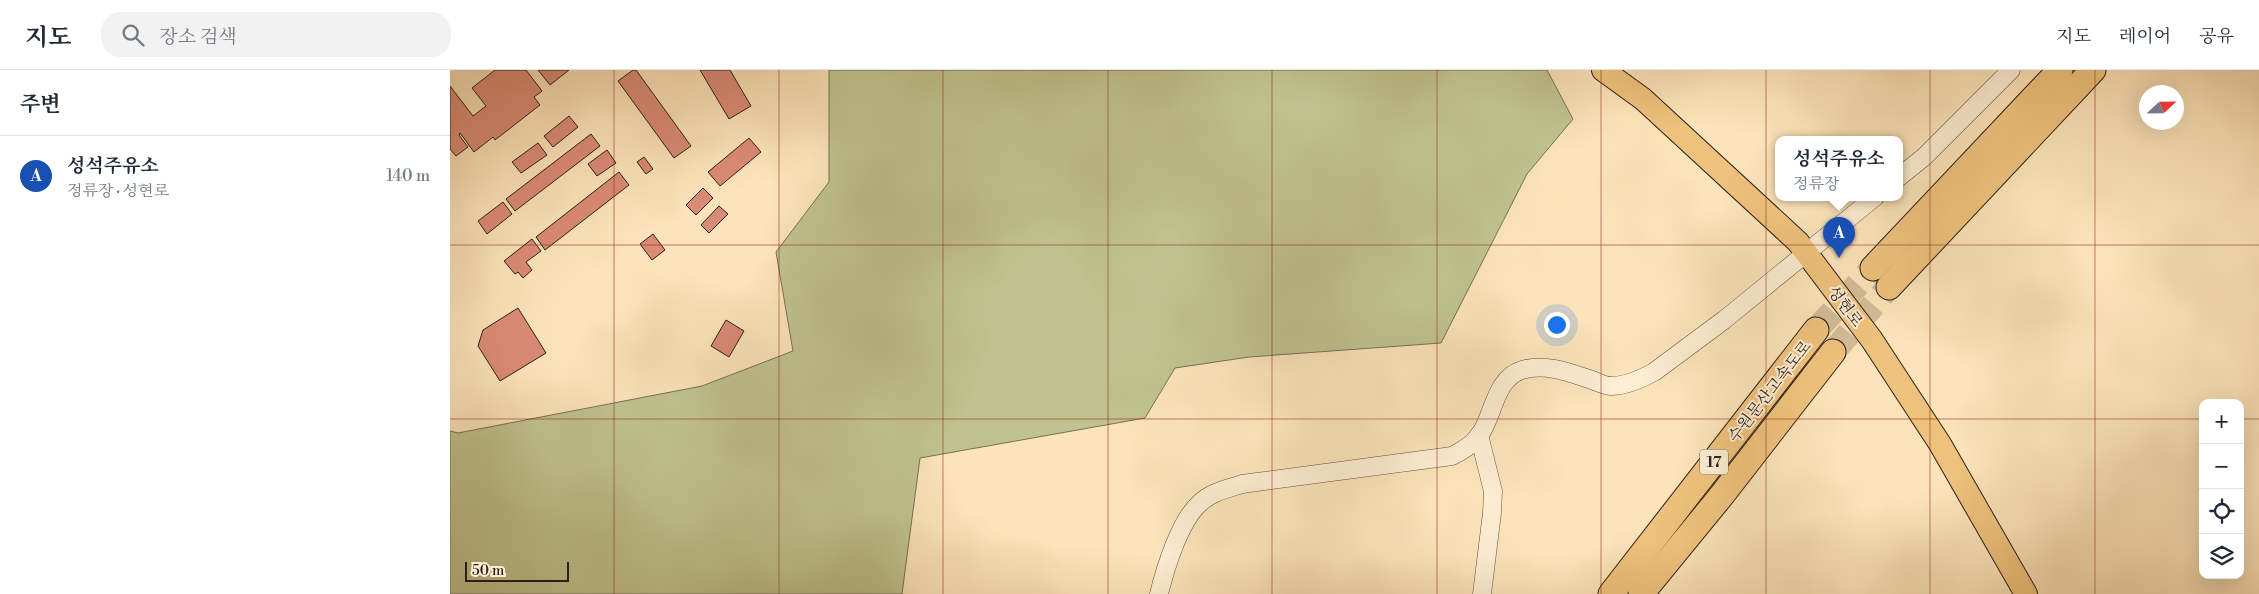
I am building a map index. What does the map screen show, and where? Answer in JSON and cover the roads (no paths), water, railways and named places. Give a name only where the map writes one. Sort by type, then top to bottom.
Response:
[{"type":"highway","points":[[1873,268],[2060,70]]},
{"type":"highway","points":[[1889,287],[2055,108],[2093,70]]},
{"type":"highway","name":"수원문산고속도로","points":[[1611,594],[1816,330]]},
{"type":"highway","name":"수원문산고속도로","points":[[1641,594],[1722,495],[1833,352]]},
{"type":"main road","name":"성현로","points":[[1603,70],[1643,99],[1798,242],[1872,340],[1940,444],[2026,594]]},
{"type":"street","points":[[1903,174],[1924,157],[2011,70]]},
{"type":"street","points":[[1159,594],[1165,568],[1190,513],[1200,502],[1215,493],[1242,484],[1452,456],[1463,451],[1480,435],[1504,382],[1521,370],[1540,367],[1566,371],[1608,386],[1623,385],[1642,378],[1654,372],[1717,326],[1870,201]]},
{"type":"street","points":[[1480,435],[1493,491],[1482,594]]},
{"type":"tunnel","points":[[1816,330],[1873,268]]},
{"type":"tunnel","points":[[1833,352],[1889,287]]},
{"type":"place","name":"성석주유소","points":[[1839,258]]}]
